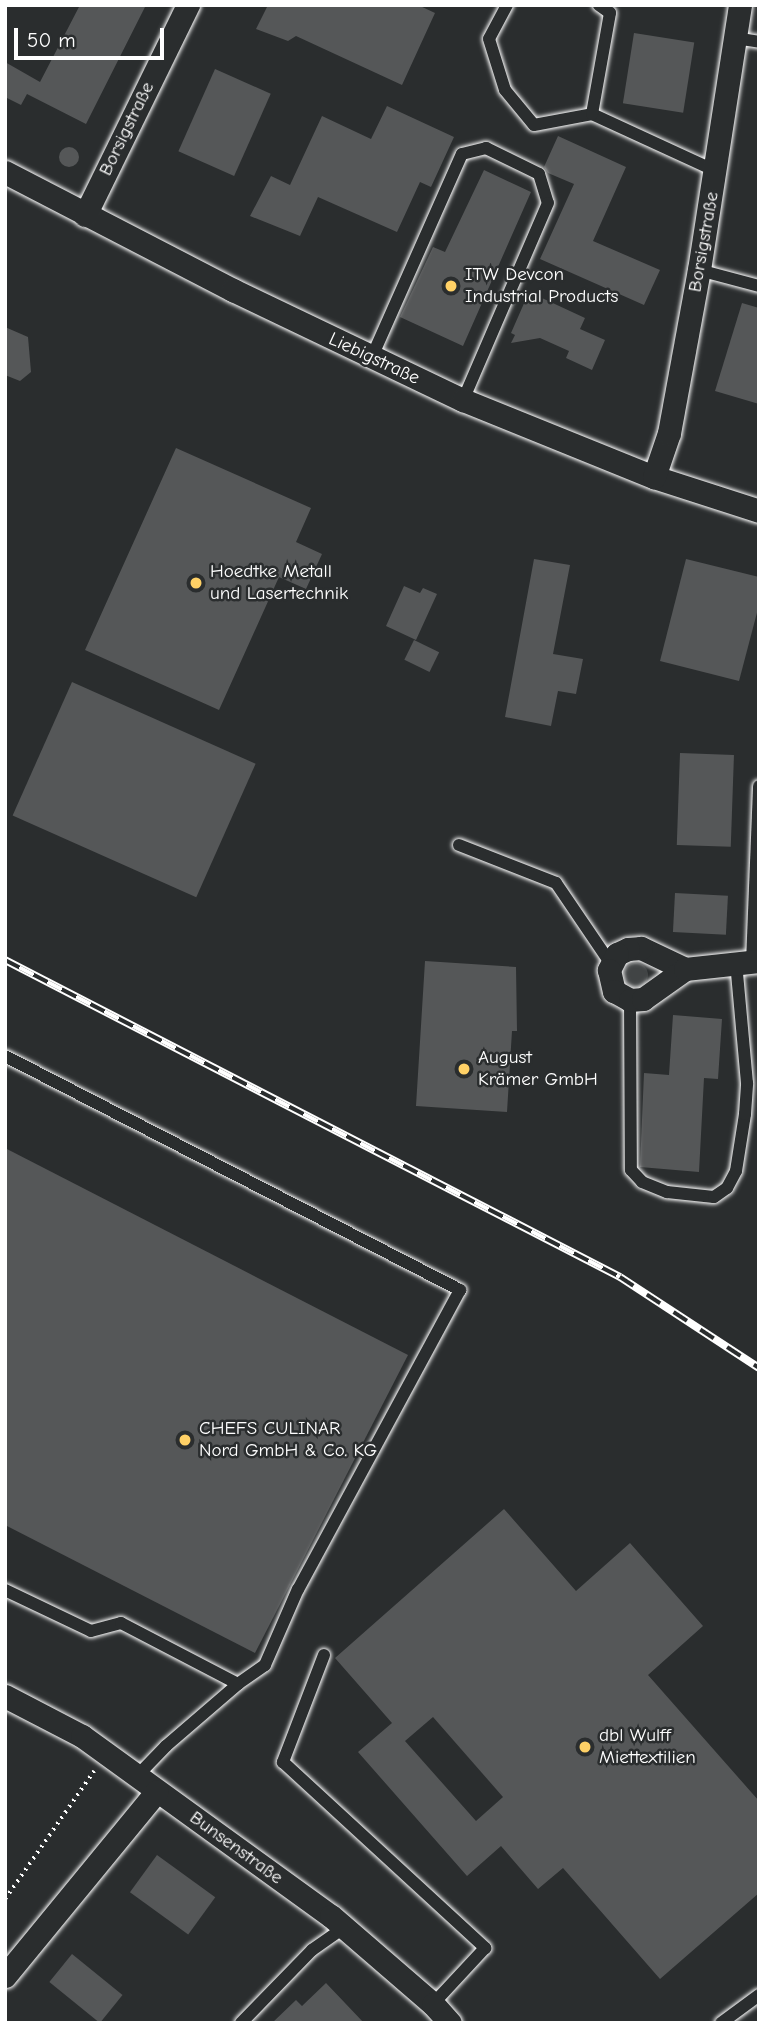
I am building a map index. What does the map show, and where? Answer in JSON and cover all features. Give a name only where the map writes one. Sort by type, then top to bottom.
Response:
[{"type":"street","name":"Borsigstraße","points":[[85,215],[188,5]]},
{"type":"street","name":"Borsigstraße","points":[[654,477],[669,433],[699,270],[740,5]]},
{"type":"street","name":"Liebigstraße","points":[[5,172],[371,359],[463,400],[654,477],[759,511]]},
{"type":"street","points":[[684,969],[641,948],[628,948],[617,954],[609,970],[614,991],[630,1000],[643,999],[684,969],[749,962]]},
{"type":"street","name":"Bunsenstraße","points":[[5,1696],[82,1736],[107,1753],[344,1928],[433,2004],[450,2023]]},
{"type":"street","points":[[5,1976],[157,1791]]},
{"type":"lane","points":[[507,5],[489,39],[505,90],[534,125],[592,114],[716,171]]},
{"type":"lane","points":[[592,114],[610,13],[599,5]]},
{"type":"lane","points":[[735,38],[759,42]]},
{"type":"lane","points":[[371,359],[462,153],[486,148],[539,174],[548,203],[463,400]]},
{"type":"lane","points":[[699,270],[759,286]]},
{"type":"lane","points":[[630,1000],[631,1171],[642,1182],[667,1192],[715,1197],[727,1188],[736,1171],[745,1114],[749,962],[756,911],[759,786]]},
{"type":"lane","points":[[459,845],[556,883],[611,964]]},
{"type":"lane","points":[[5,1056],[460,1290],[298,1589],[265,1665],[238,1684],[166,1745],[137,1776]]},
{"type":"lane","points":[[5,1590],[91,1632],[121,1623],[238,1684]]},
{"type":"lane","points":[[324,1655],[283,1762],[485,1948],[433,2004]]},
{"type":"lane","points":[[241,2023],[312,1950],[344,1928]]},
{"type":"lane","points":[[721,2023],[759,1995]]},
{"type":"path","points":[[5,1899],[107,1753]]},
{"type":"shaded area","points":[[636,963],[645,966],[648,975],[645,984],[636,987],[627,984],[624,975],[627,966]]},
{"type":"building","points":[[80,5],[146,5],[86,124],[27,94],[21,105],[5,97],[5,62],[40,82]]},
{"type":"building","points":[[268,5],[418,5],[435,13],[402,85],[296,36],[288,41],[256,29]]},
{"type":"building","points":[[634,33],[694,43],[683,113],[623,103]]},
{"type":"building","points":[[215,69],[271,94],[234,176],[178,151]]},
{"type":"building","points":[[387,106],[454,137],[431,187],[420,182],[397,232],[318,197],[300,236],[250,216],[271,176],[290,185],[322,116],[371,139]]},
{"type":"building","points":[[558,136],[626,167],[593,241],[660,270],[644,305],[540,259],[574,184],[548,173],[544,167]]},
{"type":"building","points":[[69,147],[76,150],[79,157],[76,164],[69,167],[62,164],[59,157],[62,150]]},
{"type":"building","name":"ITW Devcon Industrial Products","points":[[484,170],[531,192],[463,346],[400,317],[433,247],[445,252]]},
{"type":"building","points":[[529,292],[585,318],[580,329],[605,340],[592,370],[566,358],[569,351],[540,338],[511,343],[515,335],[511,333]]},
{"type":"building","points":[[742,303],[759,308],[759,404],[715,391]]},
{"type":"building","points":[[5,327],[28,337],[31,372],[20,381],[5,375]]},
{"type":"building","name":"Hoedtke Metall und Lasertechnik","points":[[176,448],[311,508],[296,542],[322,554],[306,589],[279,577],[219,710],[85,650]]},
{"type":"building","points":[[534,559],[570,565],[553,654],[583,659],[576,694],[558,691],[551,726],[505,717]]},
{"type":"building","points":[[686,559],[759,577],[759,605],[739,681],[660,661]]},
{"type":"building","points":[[404,586],[420,593],[423,588],[437,594],[416,640],[386,626]]},
{"type":"building","points":[[414,640],[439,652],[430,672],[404,660]]},
{"type":"building","points":[[72,682],[256,764],[196,897],[13,815]]},
{"type":"building","points":[[680,753],[734,755],[731,847],[677,845]]},
{"type":"building","points":[[675,893],[728,896],[726,935],[673,932]]},
{"type":"building","name":"August Krämer GmbH","points":[[425,961],[516,967],[517,1031],[512,1031],[507,1112],[416,1106]]},
{"type":"building","points":[[673,1015],[722,1019],[718,1079],[704,1078],[699,1172],[640,1167],[644,1073],[669,1075]]},
{"type":"building","name":"CHEFS CULINAR Nord GmbH & Co. KG","points":[[5,1148],[408,1355],[255,1653],[5,1525]]},
{"type":"building","name":"dbl Wulff Miettextilien","points":[[504,1509],[576,1591],[630,1543],[703,1626],[648,1675],[759,1801],[759,1893],[660,1979],[563,1868],[538,1889],[501,1846],[467,1876],[358,1752],[392,1723],[335,1658]],"holes":[[[433,1717],[503,1797],[476,1821],[405,1741]]]},
{"type":"building","points":[[157,1855],[215,1897],[188,1935],[130,1892]]},
{"type":"building","points":[[72,1954],[123,1995],[100,2023],[49,1982]]},
{"type":"building","points":[[326,1983],[364,2023],[272,2023],[296,2000],[302,2006]]},
{"type":"railway","points":[[5,960],[620,1277],[759,1368]]},
{"type":"place","name":"ITW Devcon Industrial Products","points":[[451,286]]},
{"type":"place","name":"Hoedtke Metall und Lasertechnik","points":[[196,583]]},
{"type":"place","name":"August Krämer GmbH","points":[[464,1069]]},
{"type":"place","name":"CHEFS CULINAR Nord GmbH & Co. KG","points":[[185,1440]]},
{"type":"place","name":"dbl Wulff Miettextilien","points":[[585,1747]]}]
